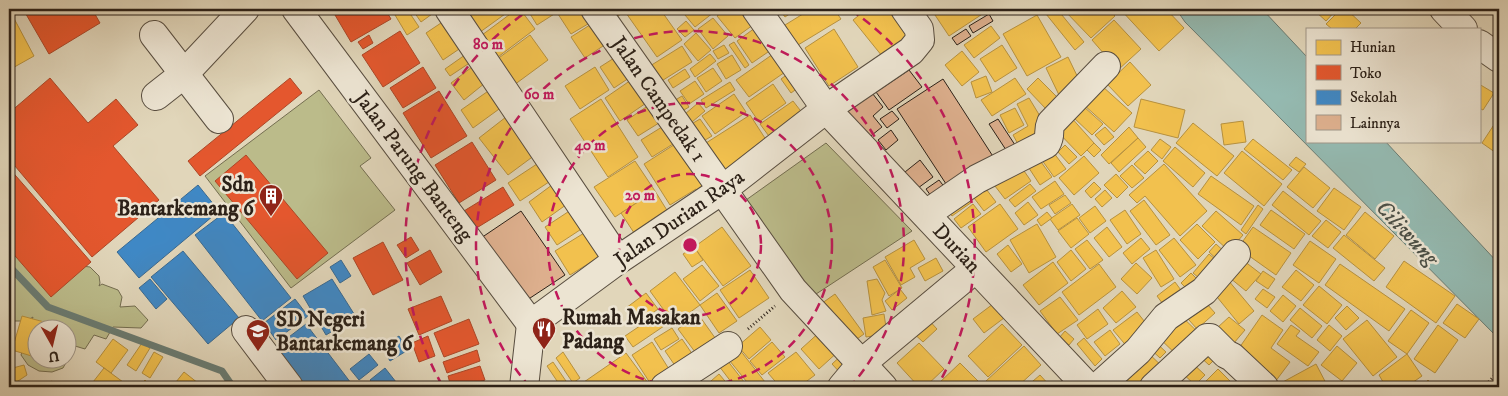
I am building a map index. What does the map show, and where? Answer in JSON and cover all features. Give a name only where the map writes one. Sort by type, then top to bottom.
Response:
[{"type":"street","points":[[156,96],[184,74],[245,9]]},
{"type":"street","points":[[449,9],[618,260]]},
{"type":"street","name":"Jalan Campedak 1","points":[[595,9],[794,290],[883,387]]},
{"type":"street","name":"Durian","points":[[756,9],[826,110],[1088,387]]},
{"type":"street","name":"Jalan Durian Raya","points":[[531,324],[618,260],[722,190],[826,110],[911,51],[920,40],[919,29],[905,9]]},
{"type":"street","points":[[1444,9],[1462,28]]},
{"type":"street","name":"Jalan Parung Banteng","points":[[306,12],[531,324]]},
{"type":"street","points":[[154,35],[219,119]]},
{"type":"street","points":[[1480,45],[1499,58]]},
{"type":"street","points":[[926,214],[978,179],[1046,144],[1050,137],[1049,128],[1051,123],[1106,66]]},
{"type":"street","points":[[1098,387],[1138,351],[1166,318],[1204,291],[1236,254]]},
{"type":"street","points":[[842,387],[862,363],[976,268]]},
{"type":"street","points":[[524,387],[531,324]]},
{"type":"street","points":[[246,330],[289,387]]},
{"type":"street","points":[[1154,387],[1207,338],[1210,338],[1264,387]]},
{"type":"street","points":[[665,387],[728,346]]},
{"type":"path","points":[[728,346],[794,290]]},
{"type":"path","points":[[1484,387],[1499,371]]},
{"type":"green space","points":[[319,90],[371,158],[360,166],[395,210],[291,288],[205,176]]},
{"type":"green space","points":[[826,143],[912,231],[810,298],[739,205]]},
{"type":"green space","points":[[9,245],[65,264],[90,267],[99,276],[99,286],[102,284],[118,290],[122,297],[120,307],[135,306],[148,320],[141,328],[113,327],[106,339],[94,335],[85,349],[78,347],[78,318],[33,317],[28,318],[26,321],[11,321],[9,318]]},
{"type":"green space","points":[[28,333],[28,365],[21,355]]},
{"type":"green space","points":[[34,368],[63,368],[52,372],[39,371]]},
{"type":"water","name":"Ciliwung","points":[[1176,9],[1262,9],[1306,56],[1306,142],[1386,142],[1499,264],[1499,339],[1185,22]]},
{"type":"building: Hunian","points":[[9,9],[34,56],[9,70]]},
{"type":"building: Hunian","points":[[407,9],[419,27],[407,35],[395,15]]},
{"type":"building: Hunian","points":[[412,9],[439,9],[421,22]]},
{"type":"building: Hunian","points":[[465,9],[512,9],[476,35]]},
{"type":"building: Hunian","points":[[517,9],[520,9],[535,29],[494,60],[478,38]]},
{"type":"building: Hunian","points":[[527,9],[562,9],[537,25]]},
{"type":"building: Hunian","points":[[565,9],[585,9],[593,21],[571,34],[558,14]]},
{"type":"building: Hunian","points":[[612,9],[628,9],[618,16]]},
{"type":"building: Hunian","points":[[633,9],[660,9],[682,40],[657,57],[626,13]]},
{"type":"building: Hunian","points":[[680,9],[718,9],[695,27]]},
{"type":"building: Hunian","points":[[726,9],[741,9],[753,25],[735,38],[717,16]]},
{"type":"building: Hunian","points":[[779,9],[797,9],[785,17]]},
{"type":"building: Hunian","points":[[811,9],[834,9],[841,19],[798,45],[785,25]]},
{"type":"building: Hunian","points":[[867,9],[894,9],[912,32],[882,56],[853,20]]},
{"type":"building: Hunian","points":[[931,9],[986,9],[987,11],[949,36]]},
{"type":"building: Hunian","points":[[1042,9],[1057,9],[1084,42],[1075,50]]},
{"type":"building: Hunian","points":[[1063,9],[1108,9],[1115,16],[1091,38]]},
{"type":"building: Hunian","points":[[1120,9],[1166,9],[1184,28],[1159,51]]},
{"type":"building: Hunian","points":[[1317,9],[1337,9],[1326,21],[1315,11]]},
{"type":"building: Hunian","points":[[1341,9],[1346,9],[1361,23],[1356,28],[1331,28],[1326,24]]},
{"type":"building: Hunian","points":[[1037,15],[1061,57],[1027,76],[1003,34]]},
{"type":"building: Hunian","points":[[450,17],[468,43],[443,60],[426,33]]},
{"type":"building: Hunian","points":[[713,18],[728,36],[713,49],[698,29]]},
{"type":"building: Hunian","points":[[1114,20],[1141,49],[1118,70],[1092,40]]},
{"type":"building: Hunian","points":[[686,21],[694,30],[685,37],[677,29]]},
{"type":"building: Hunian","points":[[593,23],[606,44],[585,58],[571,37]]},
{"type":"building: Hunian","points":[[991,26],[1000,38],[974,58],[964,45]]},
{"type":"building: Hunian","points":[[755,28],[771,50],[752,63],[737,41]]},
{"type":"building: Hunian","points":[[834,29],[858,67],[829,86],[805,48]]},
{"type":"building: Hunian","points":[[696,33],[711,50],[698,61],[684,44]]},
{"type":"building: Hunian","points":[[530,35],[548,60],[514,85],[496,60]]},
{"type":"building: Hunian","points":[[734,42],[749,65],[745,68],[729,45]]},
{"type":"building: Hunian","points":[[724,45],[729,53],[718,59],[713,51]]},
{"type":"building: Hunian","points":[[1002,45],[1017,68],[995,82],[980,59]]},
{"type":"building: Hunian","points":[[682,46],[692,62],[660,82],[650,66]]},
{"type":"building: Hunian","points":[[472,50],[477,58],[450,76],[445,69]]},
{"type":"building: Hunian","points":[[962,51],[979,72],[962,86],[945,65]]},
{"type":"building: Hunian","points":[[776,52],[788,70],[749,97],[736,80]]},
{"type":"building: Hunian","points":[[622,53],[635,74],[614,88],[600,67]]},
{"type":"building: Hunian","points":[[710,54],[716,61],[695,77],[690,69]]},
{"type":"building: Hunian","points":[[732,55],[741,70],[726,79],[717,64]]},
{"type":"building: Hunian","points":[[1068,57],[1081,84],[1059,95],[1046,68]]},
{"type":"building: Hunian","points":[[1130,62],[1151,85],[1128,106],[1107,84]]},
{"type":"building: Hunian","points":[[472,67],[485,83],[464,100],[451,83]]},
{"type":"building: Hunian","points":[[595,67],[609,90],[580,109],[565,86]]},
{"type":"building: Hunian","points":[[713,68],[722,81],[706,92],[697,78]]},
{"type":"building: Hunian","points":[[685,69],[690,77],[673,88],[668,80]]},
{"type":"building: Hunian","points":[[792,71],[802,85],[791,93],[781,79]]},
{"type":"building: Hunian","points":[[986,76],[992,92],[976,98],[971,82]]},
{"type":"building: Hunian","points":[[634,78],[649,101],[620,121],[605,98]]},
{"type":"building: Hunian","points":[[1015,78],[1026,94],[992,116],[981,100]]},
{"type":"building: Hunian","points":[[1038,78],[1058,98],[1046,109],[1027,89]]},
{"type":"building: Hunian","points":[[695,81],[704,94],[689,104],[680,91]]},
{"type":"building: Hunian","points":[[730,82],[735,90],[706,108],[701,100]]},
{"type":"building: Hunian","points":[[773,84],[786,103],[759,122],[746,103]]},
{"type":"building: Hunian","points":[[1480,85],[1494,93],[1483,110],[1480,108]]},
{"type":"building: Hunian","points":[[1102,86],[1132,113],[1114,132],[1084,105]]},
{"type":"building: Hunian","points":[[494,87],[506,104],[473,128],[461,110]]},
{"type":"building: Hunian","points":[[734,94],[746,112],[715,134],[702,116]]},
{"type":"building: Hunian","points":[[682,96],[689,107],[679,113],[672,102]]},
{"type":"building: Hunian","points":[[1029,98],[1046,126],[1023,153],[1013,135],[1028,126],[1017,104]]},
{"type":"building: Hunian","points":[[601,99],[638,157],[608,177],[570,119]]},
{"type":"building: Hunian","points":[[1141,99],[1185,110],[1178,138],[1134,127]]},
{"type":"building: Hunian","points":[[655,101],[667,118],[638,136],[627,120]]},
{"type":"building: Hunian","points":[[793,101],[807,119],[774,143],[760,124]]},
{"type":"building: Hunian","points":[[698,103],[705,111],[692,122],[685,114]]},
{"type":"building: Hunian","points":[[1083,106],[1103,124],[1092,135],[1073,117]]},
{"type":"building: Hunian","points":[[1015,108],[1024,125],[1009,133],[1000,115]]},
{"type":"building: Hunian","points":[[750,115],[772,149],[728,179],[706,143]]},
{"type":"building: Hunian","points":[[1069,115],[1094,143],[1081,156],[1054,128]]},
{"type":"building: Hunian","points":[[506,117],[535,155],[508,175],[479,138]]},
{"type":"building: Hunian","points":[[1499,117],[1499,155],[1482,143]]},
{"type":"building: Hunian","points":[[700,119],[712,136],[700,143],[688,126]]},
{"type":"building: Hunian","points":[[1243,121],[1246,142],[1224,145],[1221,124]]},
{"type":"building: Hunian","points":[[670,122],[681,139],[652,157],[641,140]]},
{"type":"building: Hunian","points":[[1193,123],[1234,156],[1217,176],[1176,143]]},
{"type":"building: Hunian","points":[[1105,127],[1114,137],[1104,145],[1095,135]]},
{"type":"building: Hunian","points":[[1129,127],[1138,138],[1109,164],[1101,155]]},
{"type":"building: Hunian","points":[[1138,138],[1146,147],[1119,172],[1111,163]]},
{"type":"building: Hunian","points":[[683,139],[718,192],[704,200],[696,189],[670,205],[644,164]]},
{"type":"building: Hunian","points":[[1160,139],[1171,147],[1162,159],[1151,150]]},
{"type":"building: Hunian","points":[[1253,139],[1292,170],[1283,180],[1244,149]]},
{"type":"building: Hunian","points":[[1094,143],[1101,150],[1094,157],[1087,150]]},
{"type":"building: Hunian","points":[[1065,145],[1077,157],[1069,164],[1058,152]]},
{"type":"building: Hunian","points":[[1175,147],[1205,173],[1193,187],[1163,161]]},
{"type":"building: Hunian","points":[[1050,148],[1066,169],[1054,177],[1039,156]]},
{"type":"building: Hunian","points":[[1148,151],[1158,161],[1145,174],[1134,164]]},
{"type":"building: Hunian","points":[[1242,151],[1282,184],[1264,206],[1224,173]]},
{"type":"building: Hunian","points":[[1036,155],[1052,177],[1040,185],[1025,162]]},
{"type":"building: Hunian","points":[[1084,156],[1099,173],[1074,195],[1059,178]]},
{"type":"building: Hunian","points":[[1296,157],[1306,164],[1299,172],[1289,165]]},
{"type":"building: Hunian","points":[[635,161],[655,191],[615,217],[594,187]]},
{"type":"building: Hunian","points":[[540,162],[552,180],[520,201],[508,183]]},
{"type":"building: Hunian","points":[[1164,164],[1207,211],[1180,236],[1145,196],[1137,203],[1129,195]]},
{"type":"building: Hunian","points":[[1132,165],[1144,178],[1132,188],[1120,176]]},
{"type":"building: Hunian","points":[[1304,167],[1330,188],[1313,208],[1287,187]]},
{"type":"building: Hunian","points":[[1022,168],[1031,181],[1005,199],[995,186]]},
{"type":"building: Hunian","points":[[1116,174],[1128,187],[1117,198],[1104,185]]},
{"type":"building: Hunian","points":[[1211,176],[1254,206],[1241,225],[1198,194]]},
{"type":"building: Hunian","points":[[1055,181],[1064,194],[1041,209],[1032,197]]},
{"type":"building: Hunian","points":[[556,182],[570,202],[542,222],[529,202]]},
{"type":"building: Hunian","points":[[1094,182],[1101,189],[1091,198],[1085,191]]},
{"type":"building: Hunian","points":[[1030,184],[1036,191],[1015,207],[1009,200]]},
{"type":"building: Hunian","points":[[983,185],[996,202],[984,211],[971,194]]},
{"type":"building: Hunian","points":[[1334,188],[1361,207],[1344,230],[1317,211]]},
{"type":"building: Hunian","points":[[964,190],[972,202],[952,216],[943,204]]},
{"type":"building: Hunian","points":[[1105,190],[1112,198],[1102,207],[1095,199]]},
{"type":"building: Hunian","points":[[655,191],[673,220],[640,242],[621,213]]},
{"type":"building: Hunian","points":[[1283,191],[1321,221],[1309,235],[1272,205]]},
{"type":"building: Hunian","points":[[1065,195],[1071,203],[1055,214],[1049,205]]},
{"type":"building: Hunian","points":[[1144,200],[1170,235],[1156,245],[1130,211]]},
{"type":"building: Hunian","points":[[1028,202],[1038,215],[1024,225],[1015,213]]},
{"type":"building: Hunian","points":[[973,204],[981,214],[961,228],[954,219]]},
{"type":"building: Hunian","points":[[1000,204],[1018,229],[986,252],[968,227]]},
{"type":"building: Hunian","points":[[1072,204],[1080,215],[1058,230],[1050,219]]},
{"type":"building: Hunian","points":[[1258,205],[1263,209],[1246,234],[1241,230]]},
{"type":"building: Hunian","points":[[1095,206],[1106,221],[1090,233],[1079,218]]},
{"type":"building: Hunian","points":[[574,208],[586,226],[557,245],[545,227]]},
{"type":"building: Hunian","points":[[1125,210],[1141,234],[1127,244],[1110,220]]},
{"type":"building: Hunian","points":[[1271,210],[1305,234],[1294,249],[1260,225]]},
{"type":"building: Hunian","points":[[1216,211],[1243,235],[1229,251],[1202,226]]},
{"type":"building: Hunian","points":[[1047,212],[1052,218],[1041,226],[1037,220]]},
{"type":"building: Hunian","points":[[1365,212],[1394,236],[1375,259],[1346,235]]},
{"type":"building: Hunian","points":[[1077,218],[1089,234],[1071,248],[1058,231]]},
{"type":"building: Hunian","points":[[1326,220],[1341,232],[1328,248],[1312,236]]},
{"type":"building: Hunian","points":[[1037,224],[1056,257],[1029,273],[1010,240]]},
{"type":"building: Hunian","points":[[1197,224],[1215,242],[1198,259],[1180,240]]},
{"type":"building: Hunian","points":[[722,227],[751,266],[723,286],[694,247]]},
{"type":"building: Hunian","points":[[1107,227],[1122,247],[1109,257],[1094,238]]},
{"type":"building: Hunian","points":[[1253,227],[1291,253],[1276,275],[1238,248]]},
{"type":"building: Hunian","points":[[589,230],[604,254],[570,275],[555,251]]},
{"type":"building: Hunian","points":[[1344,235],[1385,268],[1374,281],[1333,248]]},
{"type":"building: Hunian","points":[[1141,238],[1150,249],[1132,264],[1123,253]]},
{"type":"building: Hunian","points":[[1174,238],[1196,265],[1180,277],[1159,250]]},
{"type":"building: Hunian","points":[[914,240],[925,259],[910,268],[915,277],[901,285],[885,257]]},
{"type":"building: Hunian","points":[[1087,240],[1103,260],[1090,269],[1075,249]]},
{"type":"building: Hunian","points":[[1310,241],[1336,259],[1319,283],[1293,265]]},
{"type":"building: Hunian","points":[[1216,244],[1227,254],[1220,262],[1209,252]]},
{"type":"building: Hunian","points":[[1008,245],[1022,264],[1011,272],[997,254]]},
{"type":"building: Hunian","points":[[694,247],[703,260],[692,267],[683,254]]},
{"type":"building: Hunian","points":[[1071,250],[1086,269],[1071,281],[1057,262]]},
{"type":"building: Hunian","points":[[1156,250],[1174,279],[1161,287],[1143,258]]},
{"type":"building: Hunian","points":[[1209,254],[1222,265],[1206,284],[1193,273]]},
{"type":"building: Hunian","points":[[936,258],[943,271],[925,281],[918,268]]},
{"type":"building: Hunian","points":[[885,260],[902,288],[889,296],[873,267]]},
{"type":"building: Hunian","points":[[1244,261],[1261,274],[1246,291],[1230,278]]},
{"type":"building: Hunian","points":[[1404,261],[1455,296],[1436,323],[1386,287]]},
{"type":"building: Hunian","points":[[1053,262],[1068,283],[1039,305],[1023,285]]},
{"type":"building: Hunian","points":[[1136,263],[1152,278],[1137,294],[1121,279]]},
{"type":"building: Hunian","points":[[1099,264],[1116,287],[1079,315],[1062,292]]},
{"type":"building: Hunian","points":[[1340,264],[1405,309],[1389,331],[1325,285]]},
{"type":"building: Hunian","points":[[702,265],[719,286],[700,301],[683,279]]},
{"type":"building: Hunian","points":[[750,270],[769,298],[739,318],[720,290]]},
{"type":"building: Hunian","points":[[1296,270],[1314,285],[1301,301],[1282,287]]},
{"type":"building: Hunian","points":[[1263,271],[1275,279],[1268,289],[1256,281]]},
{"type":"building: Hunian","points":[[675,272],[700,305],[674,324],[650,291]]},
{"type":"building: Hunian","points":[[1191,273],[1203,285],[1193,295],[1181,283]]},
{"type":"building: Hunian","points":[[877,279],[885,293],[882,300],[886,311],[872,315],[867,281]]},
{"type":"building: Hunian","points":[[1228,280],[1254,311],[1239,324],[1213,292]]},
{"type":"building: Hunian","points":[[1175,282],[1186,297],[1168,311],[1157,296]]},
{"type":"building: Hunian","points":[[1319,286],[1342,305],[1327,324],[1303,305]]},
{"type":"building: Hunian","points":[[900,289],[907,298],[892,310],[885,301]]},
{"type":"building: Hunian","points":[[1263,289],[1275,297],[1267,308],[1255,299]]},
{"type":"building: Hunian","points":[[1122,291],[1136,307],[1116,323],[1103,308]]},
{"type":"building: Hunian","points":[[646,293],[658,309],[638,324],[626,308]]},
{"type":"building: Hunian","points":[[717,293],[737,321],[719,333],[700,305]]},
{"type":"building: Hunian","points":[[835,294],[864,334],[847,346],[818,306]]},
{"type":"building: Hunian","points":[[1199,295],[1215,313],[1197,329],[1181,311]]},
{"type":"building: Hunian","points":[[1283,295],[1296,306],[1283,322],[1270,311]]},
{"type":"building: Hunian","points":[[1060,297],[1078,320],[1057,334],[1040,311]]},
{"type":"building: Hunian","points":[[993,304],[1004,318],[984,333],[973,319]]},
{"type":"building: Hunian","points":[[1457,304],[1479,319],[1465,338],[1443,323]]},
{"type":"building: Hunian","points":[[1347,306],[1359,318],[1346,330],[1335,318]]},
{"type":"building: Hunian","points":[[1300,308],[1322,326],[1312,338],[1290,320]]},
{"type":"building: Hunian","points":[[1098,309],[1108,324],[1087,339],[1077,325]]},
{"type":"building: Hunian","points":[[1411,310],[1429,323],[1407,354],[1388,341]]},
{"type":"building: Hunian","points":[[1137,312],[1152,331],[1129,349],[1113,330]]},
{"type":"building: Hunian","points":[[659,313],[667,324],[633,347],[625,336]]},
{"type":"building: Hunian","points":[[1178,313],[1203,337],[1181,359],[1156,335]]},
{"type":"building: Hunian","points":[[698,314],[718,342],[698,356],[678,329]]},
{"type":"building: Hunian","points":[[884,314],[887,334],[866,337],[863,318]]},
{"type":"building: Hunian","points":[[1262,315],[1283,330],[1271,348],[1290,362],[1275,382],[1235,354]]},
{"type":"building: Hunian","points":[[22,316],[29,318],[28,355],[12,350]]},
{"type":"building: Hunian","points":[[925,316],[937,329],[923,342],[910,330]]},
{"type":"building: Hunian","points":[[1229,317],[1245,330],[1234,343],[1217,328]]},
{"type":"building: Hunian","points":[[1367,320],[1397,357],[1373,376],[1343,339]]},
{"type":"building: Hunian","points":[[1002,324],[1022,345],[988,377],[968,356]]},
{"type":"building: Hunian","points":[[1291,325],[1300,331],[1296,336],[1319,352],[1308,366],[1277,344]]},
{"type":"building: Hunian","points":[[1329,325],[1342,336],[1330,351],[1317,340]]},
{"type":"building: Hunian","points":[[1438,325],[1458,340],[1435,373],[1414,359]]},
{"type":"building: Hunian","points":[[760,327],[771,340],[749,359],[738,346]]},
{"type":"building: Hunian","points":[[672,328],[679,339],[661,350],[654,339]]},
{"type":"building: Hunian","points":[[822,330],[840,350],[819,369],[801,349]]},
{"type":"building: Hunian","points":[[1110,330],[1120,344],[1105,356],[1094,342]]},
{"type":"building: Hunian","points":[[1065,331],[1074,339],[1069,345],[1059,338]]},
{"type":"building: Hunian","points":[[1084,338],[1102,359],[1095,366],[1077,344]]},
{"type":"building: Hunian","points":[[113,339],[128,350],[111,373],[96,362]]},
{"type":"building: Hunian","points":[[682,339],[695,358],[678,370],[665,351]]},
{"type":"building: Hunian","points":[[1152,339],[1166,352],[1160,358],[1146,345]]},
{"type":"building: Hunian","points":[[652,342],[672,374],[652,386],[632,355]]},
{"type":"building: Hunian","points":[[772,342],[785,357],[762,375],[750,361]]},
{"type":"building: Hunian","points":[[142,343],[150,348],[136,371],[127,365]]},
{"type":"building: Hunian","points":[[919,343],[944,369],[925,387],[919,387],[897,363]]},
{"type":"building: Hunian","points":[[736,345],[765,382],[759,387],[751,387],[725,355]]},
{"type":"building: Hunian","points":[[1024,346],[1041,365],[1017,387],[991,387],[986,381]]},
{"type":"building: Hunian","points":[[1337,346],[1357,363],[1342,381],[1321,365]]},
{"type":"building: Hunian","points":[[1144,349],[1168,372],[1153,387],[1131,387],[1118,375]]},
{"type":"building: Hunian","points":[[154,352],[163,357],[150,378],[142,373]]},
{"type":"building: Hunian","points":[[563,352],[580,378],[573,383],[556,358]]},
{"type":"building: Hunian","points":[[796,352],[815,375],[799,387],[780,387],[768,373]]},
{"type":"building: Hunian","points":[[626,353],[651,387],[588,387],[584,382]]},
{"type":"building: Hunian","points":[[844,353],[843,376],[832,364]]},
{"type":"building: Hunian","points":[[1197,354],[1220,354],[1209,365]]},
{"type":"building: Hunian","points":[[1407,354],[1422,376],[1406,387],[1386,387],[1379,375]]},
{"type":"building: Hunian","points":[[727,360],[748,387],[735,387],[719,366]]},
{"type":"building: Hunian","points":[[1190,361],[1205,375],[1195,385],[1180,371]]},
{"type":"building: Hunian","points":[[553,362],[568,384],[563,387],[561,387],[547,366]]},
{"type":"building: Hunian","points":[[960,363],[980,383],[975,387],[943,387],[939,383]]},
{"type":"building: Hunian","points":[[1316,364],[1328,387],[1283,387],[1281,383]]},
{"type":"building: Hunian","points":[[24,365],[27,375],[15,383],[9,369]]},
{"type":"building: Hunian","points":[[104,368],[123,382],[119,387],[100,387],[93,382]]},
{"type":"building: Hunian","points":[[1218,369],[1236,387],[1200,387]]},
{"type":"building: Hunian","points":[[184,372],[203,387],[172,387]]},
{"type":"building: Hunian","points":[[719,374],[730,387],[704,387]]},
{"type":"building: Hunian","points":[[1040,375],[1051,387],[1026,387]]},
{"type":"building: Hunian","points":[[145,380],[152,387],[138,387]]},
{"type":"building: Hunian","points":[[1428,380],[1435,387],[1421,387]]},
{"type":"building: Hunian","points":[[52,381],[56,387],[42,387]]},
{"type":"building: Hunian","points":[[935,381],[940,387],[928,387]]},
{"type":"building: Hunian","points":[[579,382],[582,387],[571,387]]},
{"type":"building: Hunian","points":[[28,383],[29,387],[12,387]]},
{"type":"building: Toko","points":[[23,9],[92,9],[100,23],[49,54]]},
{"type":"building: Toko","points":[[345,9],[385,9],[391,19],[351,42],[335,15]]},
{"type":"building: Toko","points":[[400,31],[420,63],[383,87],[362,55]]},
{"type":"building: Toko","points":[[369,35],[373,43],[363,49],[358,42]]},
{"type":"building: Toko","points":[[423,67],[436,88],[403,108],[390,88]]},
{"type":"building: Toko","points":[[50,78],[88,123],[116,99],[138,125],[113,146],[159,200],[92,257],[9,159],[9,113]]},
{"type":"building: Toko","points":[[290,78],[302,93],[200,176],[188,161]]},
{"type":"building: Toko","points":[[439,91],[467,136],[431,158],[403,113]]},
{"type":"building: Toko","points":[[472,142],[496,180],[459,203],[435,165]]},
{"type":"building: Toko","name":"Sdn Bantarkemang 6","points":[[246,155],[328,253],[297,279],[215,181]]},
{"type":"building: Toko","points":[[9,168],[91,262],[51,297],[9,249]]},
{"type":"building: Toko","points":[[503,187],[514,205],[470,232],[459,214]]},
{"type":"building: Toko","points":[[411,237],[419,250],[406,258],[397,245]]},
{"type":"building: Toko","points":[[383,242],[403,280],[373,295],[353,258]]},
{"type":"building: Toko","points":[[430,250],[442,272],[420,285],[407,263]]},
{"type":"building: Toko","points":[[441,296],[452,321],[419,335],[408,309]]},
{"type":"building: Toko","points":[[469,319],[479,344],[444,357],[434,333]]},
{"type":"building: Toko","points":[[428,336],[435,356],[419,362],[412,343]]},
{"type":"building: Toko","points":[[477,350],[480,361],[447,373],[443,362]]},
{"type":"building: Toko","points":[[480,366],[485,380],[462,387],[451,387],[448,376]]},
{"type":"building: Sekolah","points":[[198,185],[219,211],[139,278],[117,252]]},
{"type":"building: Sekolah","points":[[224,213],[291,298],[262,321],[195,235]]},
{"type":"building: Sekolah","points":[[183,251],[239,318],[208,344],[151,277]]},
{"type":"building: Sekolah","points":[[341,260],[351,276],[340,283],[330,267]]},
{"type":"building: Sekolah","points":[[150,279],[167,299],[156,309],[139,288]]},
{"type":"building: Sekolah","points":[[332,279],[356,317],[326,335],[303,296]]},
{"type":"building: Sekolah","points":[[295,299],[308,316],[276,340],[264,323]]},
{"type":"building: Sekolah","points":[[306,324],[354,387],[302,387],[273,349]]},
{"type":"building: Sekolah","points":[[399,336],[408,350],[390,361],[382,347]]},
{"type":"building: Sekolah","points":[[369,354],[378,365],[359,380],[350,369]]},
{"type":"building: Sekolah","points":[[385,368],[400,387],[376,387],[370,380]]},
{"type":"building: Lainnya","points":[[989,14],[993,21],[973,33],[969,26]]},
{"type":"building: Lainnya","points":[[966,29],[971,36],[957,45],[952,38]]},
{"type":"building: Lainnya","points":[[909,70],[922,87],[889,110],[876,92]]},
{"type":"building: Lainnya","points":[[943,79],[996,161],[950,190],[897,109]]},
{"type":"building: Lainnya","points":[[869,89],[883,107],[873,116],[882,127],[867,139],[843,108]]},
{"type":"building: Lainnya","points":[[892,111],[899,119],[887,128],[880,119]]},
{"type":"building: Lainnya","points":[[998,119],[1017,148],[1008,153],[989,124]]},
{"type":"building: Lainnya","points":[[891,130],[898,140],[886,150],[878,140]]},
{"type":"building: Lainnya","points":[[920,160],[933,177],[918,188],[905,172]]},
{"type":"building: Lainnya","points":[[939,180],[949,193],[936,203],[926,189]]},
{"type":"building: Lainnya","points":[[521,211],[565,275],[521,304],[478,240]]},
{"type":"waterway","points":[[9,266],[48,307],[222,371],[233,387]]},
{"type":"place","name":"Sdn Bantarkemang 6","points":[[271,217]]},
{"type":"place","name":"Rumah Masakan Padang","points":[[544,350]]},
{"type":"place","name":"SD Negeri Bantarkemang 6","points":[[258,352]]}]
